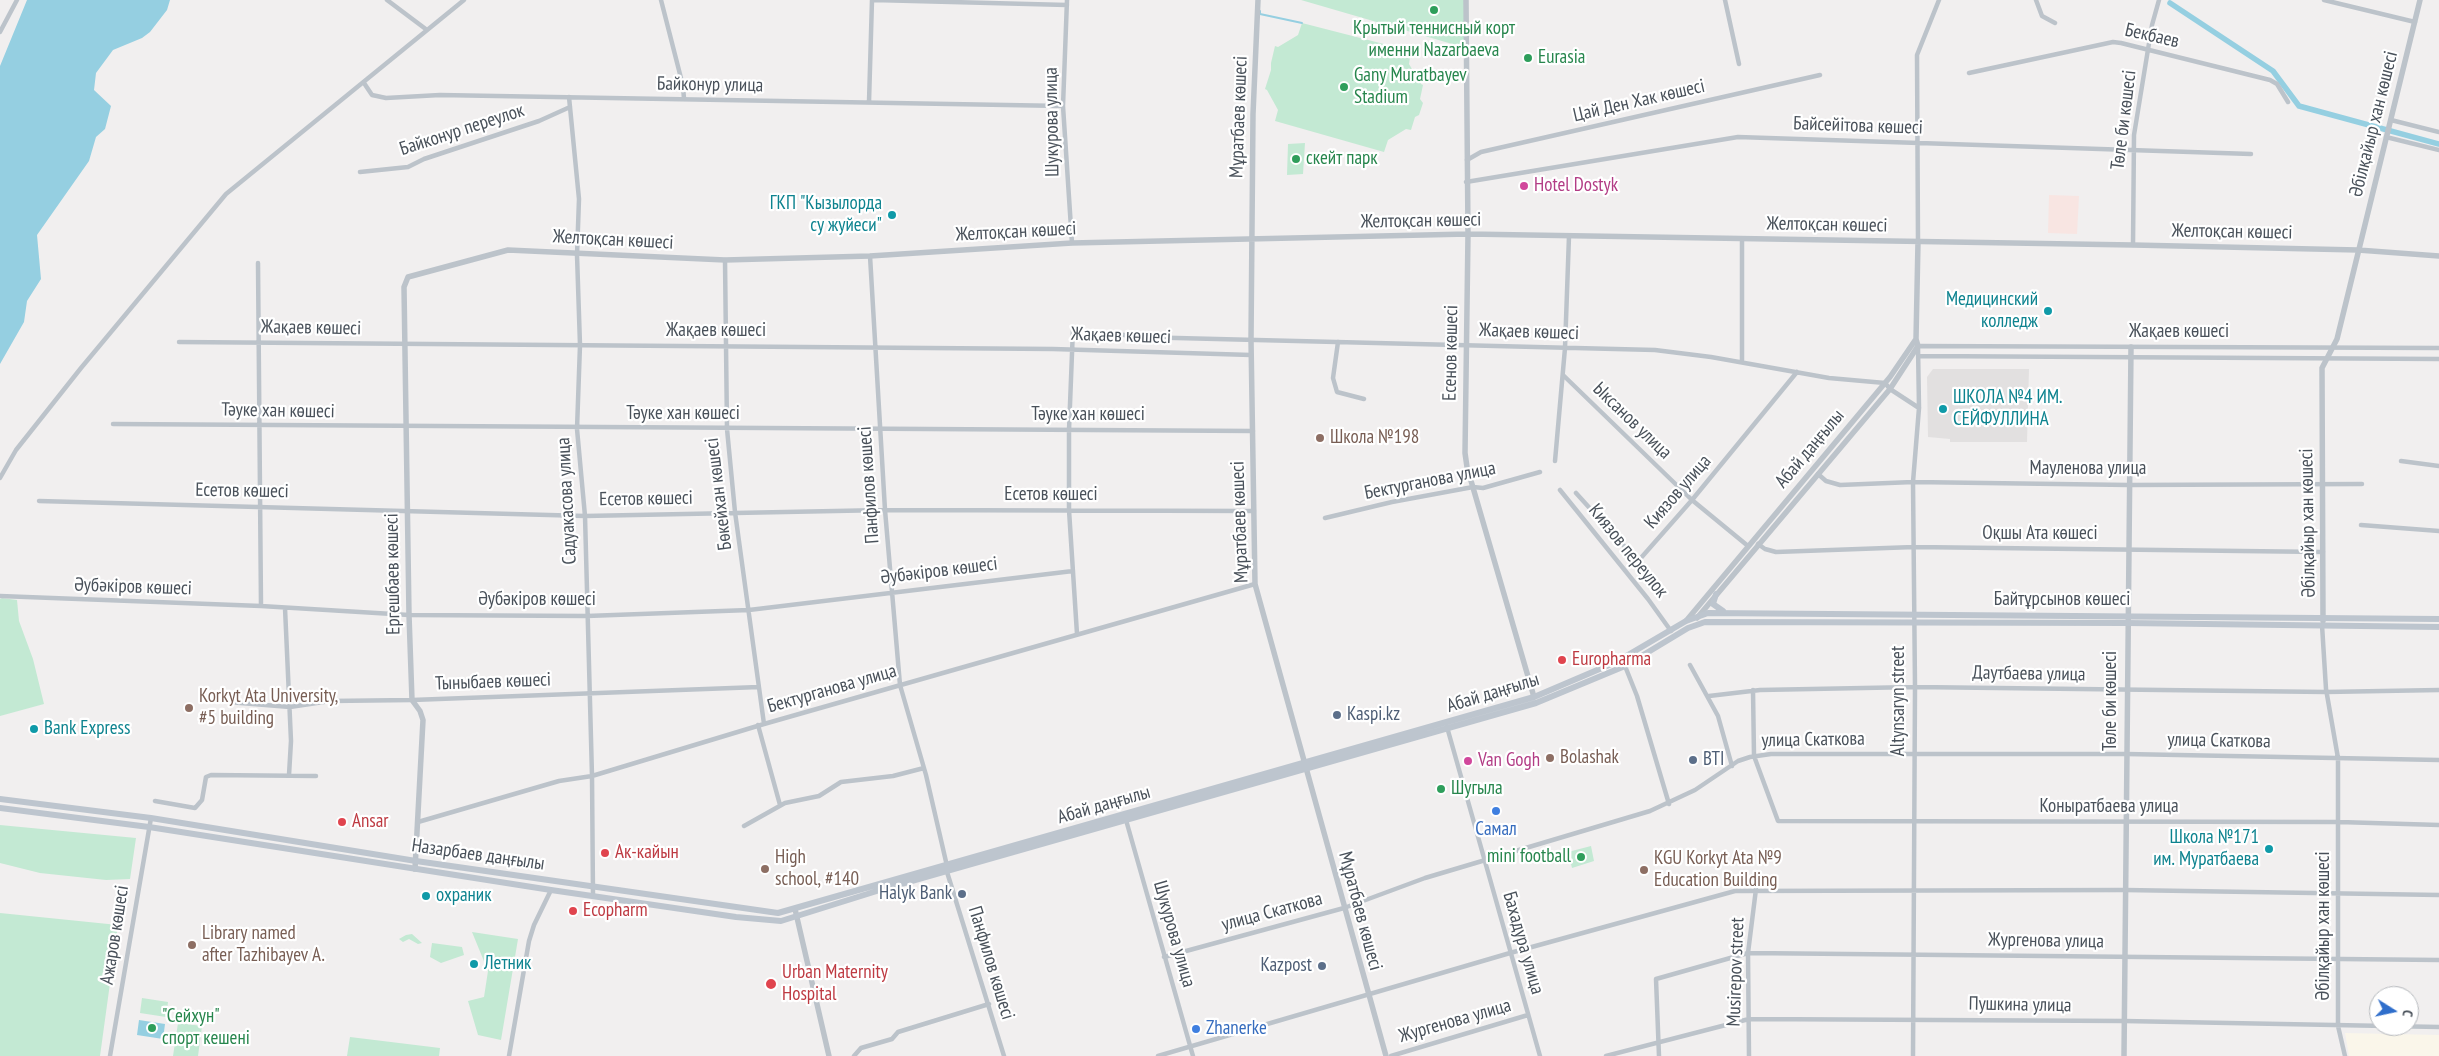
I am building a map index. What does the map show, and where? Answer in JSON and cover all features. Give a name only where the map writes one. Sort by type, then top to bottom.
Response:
[{"type":"main road","points":[[1716,594],[1713,600],[1715,607],[1729,613]]},
{"type":"main road","name":"Байтұрсынов көшесі","points":[[1686,621],[1700,615],[1729,613],[1913,614],[2439,627]]},
{"type":"main road","name":"Байтұрсынов көшесі","points":[[1688,628],[1712,621],[1913,622],[2325,617],[2439,619]]},
{"type":"main road","name":"Абай даңғылы","points":[[1620,665],[1686,621]]},
{"type":"main road","name":"Абай даңғылы","points":[[947,869],[1535,700],[1620,665],[1688,628]]},
{"type":"main road","name":"Абай даңғылы","points":[[947,869],[1126,820],[1305,766]]},
{"type":"main road","name":"Назарбаев даңғылы","points":[[0,799],[150,818],[416,862],[766,913],[796,912],[947,869]]},
{"type":"main road","name":"Назарбаев даңғылы","points":[[0,808],[150,827],[552,890],[760,920],[781,921],[796,912]]},
{"type":"street","points":[[0,32],[17,0]]},
{"type":"street","points":[[387,0],[427,30]]},
{"type":"street","points":[[0,478],[16,450],[69,383],[226,194],[464,0]]},
{"type":"street","points":[[661,0],[683,86],[684,99]]},
{"type":"street","points":[[868,102],[873,0],[1067,2]]},
{"type":"street","name":"Мұратбаев көшесі","points":[[1258,0],[1253,114],[1251,340],[1255,584],[1386,1056]]},
{"type":"street","name":"Есенов көшесі","points":[[1466,0],[1466,182],[1468,234],[1465,453],[1473,487],[1535,700]]},
{"type":"street","points":[[1724,0],[1739,64]]},
{"type":"street","points":[[1918,346],[1916,339],[1918,242],[1917,49],[1938,7],[1939,0]]},
{"type":"street","points":[[2036,0],[2042,16],[2055,23]]},
{"type":"street","name":"Төле би көшесі","points":[[2133,245],[2132,150],[2152,25],[2159,0]]},
{"type":"street","points":[[2324,0],[2414,22]]},
{"type":"street","name":"Әбілқайыр хан көшесі","points":[[2345,1056],[2338,1026],[2338,758],[2326,692],[2322,625],[2325,617],[2322,368],[2337,339],[2420,0]]},
{"type":"street","name":"Шукурова улица","points":[[1067,2],[1063,106],[1072,243]]},
{"type":"street","name":"Бекбаев","points":[[1969,73],[2113,42],[2270,80],[2277,84],[2288,102]]},
{"type":"street","name":"Цай Ден Хак көшесі","points":[[1466,160],[1481,152],[1820,75]]},
{"type":"street","name":"Байконур улица","points":[[364,83],[372,95],[386,98],[440,96],[569,97],[1063,106]]},
{"type":"street","name":"Садуакасова улица","points":[[569,97],[578,199],[577,255],[580,345],[577,429],[584,516],[592,776],[593,896]]},
{"type":"street","name":"Байконур переулок","points":[[360,172],[408,167],[424,159],[539,121],[570,107]]},
{"type":"street","points":[[2391,120],[2439,132]]},
{"type":"street","name":"Байсейітова көшесі","points":[[1466,182],[1738,137],[2251,154]]},
{"type":"street","points":[[2386,137],[2439,150]]},
{"type":"street","name":"Желтоқсан көшесі","points":[[408,277],[508,250],[577,255],[725,260],[870,256],[1072,243],[1468,234],[2358,250],[2439,256]]},
{"type":"street","points":[[1555,461],[1565,348],[1569,236]]},
{"type":"street","points":[[1742,239],[1742,362]]},
{"type":"street","name":"Панфилов көшесі","points":[[870,256],[885,510],[900,685],[924,768],[950,880],[1004,1056]]},
{"type":"street","name":"Бөкейхан көшесі","points":[[725,260],[724,346],[727,429],[735,512],[764,724]]},
{"type":"street","points":[[258,263],[261,606]]},
{"type":"street","name":"Ергешбаев көшесі","points":[[408,277],[404,287],[409,615],[412,700],[420,710],[423,720],[415,869]]},
{"type":"street","points":[[1073,328],[1069,430],[1070,510],[1076,634]]},
{"type":"street","name":"Жақаев көшесі","points":[[1111,333],[1138,337],[1655,350],[1742,362],[1829,378],[1885,383]]},
{"type":"street","name":"Абай даңғылы","points":[[1686,621],[1885,383],[1916,339]]},
{"type":"street","name":"Жақаев көшесі","points":[[180,342],[875,347],[1251,355]]},
{"type":"street","points":[[1338,342],[1333,378],[1337,392],[1364,399]]},
{"type":"street","name":"Жақаев көшесі","points":[[1918,346],[2439,348]]},
{"type":"street","name":"Абай даңғылы","points":[[1688,628],[1890,389],[1918,346]]},
{"type":"street","name":"Altynsaryn street","points":[[1913,1056],[1915,687],[1913,614],[1914,482],[1920,356],[1918,346]]},
{"type":"street","name":"Төле би көшесі","points":[[2124,1056],[2126,689],[2131,347]]},
{"type":"street","name":"Жақаев көшесі","points":[[1920,356],[2439,359]]},
{"type":"street","name":"Киязов улица","points":[[1576,493],[1637,559],[1641,558],[1692,500],[1797,372]]},
{"type":"street","name":"Ыксанов улица","points":[[1563,375],[1692,500],[1748,546]]},
{"type":"street","points":[[1885,383],[1890,389],[1919,408]]},
{"type":"street","name":"Тәуке хан көшесі","points":[[113,424],[405,428],[1252,431]]},
{"type":"street","points":[[2401,461],[2439,466]]},
{"type":"street","name":"Бектурганова улица","points":[[1325,518],[1392,502],[1473,487],[1483,488],[1540,472]]},
{"type":"street","name":"Мауленова улица","points":[[1818,474],[1826,481],[1840,485],[1914,482],[2129,485],[2362,484]]},
{"type":"street","name":"Киязов переулок","points":[[1560,490],[1648,599],[1671,631]]},
{"type":"street","name":"Есетов көшесі","points":[[39,501],[407,509],[584,516],[885,510],[1254,511]]},
{"type":"street","points":[[2361,525],[2439,531]]},
{"type":"street","name":"Оқшы Ата көшесі","points":[[1758,544],[1765,549],[1776,552],[1914,547],[2323,552]]},
{"type":"street","name":"Әубәкіров көшесі","points":[[0,596],[261,606],[409,615],[587,616],[749,610],[1073,571]]},
{"type":"street","name":"Бектурганова улица","points":[[418,822],[559,781],[592,776],[758,725],[1255,584]]},
{"type":"street","points":[[285,608],[290,707],[289,775]]},
{"type":"street","points":[[1620,665],[1637,696],[1669,804]]},
{"type":"street","points":[[1690,665],[1709,696],[1718,716],[1732,766]]},
{"type":"street","name":"Тыныбаев көшесі","points":[[228,702],[290,707],[330,701],[412,700],[759,687]]},
{"type":"street","name":"Даутбаева улица","points":[[1709,696],[1753,690],[1915,687],[2326,692],[2439,690]]},
{"type":"street","points":[[1753,690],[1754,756]]},
{"type":"street","points":[[758,725],[780,806]]},
{"type":"street","name":"Бахадура улица","points":[[1446,726],[1540,1056]]},
{"type":"street","name":"улица Скаткова","points":[[1164,957],[1344,908],[1425,878],[1669,804],[1732,766],[1754,756],[2126,754],[2439,760]]},
{"type":"street","name":"Коныратбаева улица","points":[[1754,756],[1778,821],[2339,822],[2439,825]]},
{"type":"street","points":[[744,826],[780,806],[819,796],[841,782],[893,776],[924,768]]},
{"type":"street","points":[[155,801],[195,808],[202,800],[206,777],[211,775],[316,776]]},
{"type":"street","name":"Ажаров көшесі","points":[[110,1056],[136,892],[150,827],[150,818]]},
{"type":"street","name":"Шукурова улица","points":[[1126,820],[1193,1056]]},
{"type":"street","points":[[1158,1056],[1510,953],[1735,891],[1756,889],[1913,891],[2125,890],[2439,895]]},
{"type":"street","name":"Musirepov street","points":[[1749,1056],[1748,953],[1756,889]]},
{"type":"street","points":[[509,1056],[529,941],[534,925],[552,890]]},
{"type":"street","points":[[796,912],[829,1056]]},
{"type":"street","name":"Жургенова улица","points":[[1658,1042],[1656,979],[1748,953],[2439,960]]},
{"type":"street","points":[[854,1055],[861,1048],[892,1039],[898,1032],[989,1004]]},
{"type":"street","name":"Жургенова улица","points":[[1391,1056],[1528,1015]]},
{"type":"street","name":"Пушкина улица","points":[[1606,1056],[1749,1019],[2124,1021],[2439,1027]]},
{"type":"street","points":[[1658,1042],[1659,1056]]},
{"type":"shaded area","points":[[2049,195],[2079,196],[2077,234],[2048,233]]},
{"type":"shaded area","points":[[1933,369],[2029,369],[2027,442],[1950,442],[1950,439],[1928,437],[1927,377]]},
{"type":"shaded area","points":[[2345,1033],[2369,1034],[2369,1036],[2439,1035],[2439,1056],[2349,1056]]},
{"type":"green space","points":[[1301,0],[1466,0],[1466,48]]},
{"type":"green space","name":"Gany Muratbayev Stadium","points":[[1302,23],[1411,51],[1409,64],[1423,85],[1420,99],[1423,103],[1419,115],[1415,117],[1411,130],[1406,129],[1388,140],[1384,152],[1275,121],[1278,110],[1265,89],[1271,70],[1275,46],[1278,47],[1298,35]]},
{"type":"green space","name":"скейт парк","points":[[1305,143],[1303,174],[1287,175],[1288,144]]},
{"type":"green space","points":[[0,599],[17,600],[19,621],[33,659],[44,704],[0,716]]},
{"type":"green space","points":[[0,825],[136,838],[130,879],[106,880],[40,873],[0,863]]},
{"type":"green space","name":"mini football","points":[[1591,846],[1594,861],[1572,868],[1568,852]]},
{"type":"green space","points":[[0,913],[118,925],[100,1056],[0,1056]]},
{"type":"green space","points":[[472,932],[518,939],[501,1040],[478,1035],[468,1001],[484,997],[488,971]]},
{"type":"green space","points":[[412,934],[422,943],[418,944],[409,939],[403,942],[399,939],[406,935]]},
{"type":"green space","points":[[432,943],[462,947],[464,955],[441,963],[430,957]]},
{"type":"green space","points":[[142,998],[168,1002],[166,1017],[140,1013]]},
{"type":"green space","points":[[178,1023],[202,1026],[198,1056],[173,1056]]},
{"type":"green space","points":[[350,1037],[440,1048],[439,1056],[347,1056]]},
{"type":"water","points":[[27,0],[170,0],[167,10],[150,32],[142,38],[113,50],[96,73],[94,90],[111,106],[105,129],[96,137],[89,161],[37,235],[41,279],[27,301],[24,322],[0,364],[0,66]]},
{"type":"water","points":[[139,1020],[165,1024],[163,1039],[137,1035]]},
{"type":"waterway","points":[[2170,3],[2273,71],[2299,106],[2439,144]]},
{"type":"waterway","points":[[1260,11],[1260,14],[1302,23]]},
{"type":"place","name":"Крытый теннисный корт именни Nazarbaeva","points":[[1434,10]]},
{"type":"place","name":"Eurasia","points":[[1528,58]]},
{"type":"place","name":"Gany Muratbayev Stadium","points":[[1344,87]]},
{"type":"place","name":"скейт парк","points":[[1296,159]]},
{"type":"place","name":"Hotel Dostyk","points":[[1524,186]]},
{"type":"place","name":"ГКП \"Кызылорда су жуйеси\"","points":[[892,215]]},
{"type":"place","name":"Медицинский колледж","points":[[2048,311]]},
{"type":"place","name":"ШКОЛА №4 ИМ. СЕЙФУЛЛИНА","points":[[1943,409]]},
{"type":"place","name":"Школа №198","points":[[1320,438]]},
{"type":"place","name":"Europharma","points":[[1562,660]]},
{"type":"place","name":"Korkyt Ata University, #5 building","points":[[189,708]]},
{"type":"place","name":"Kaspi.kz","points":[[1337,715]]},
{"type":"place","name":"Bank Express","points":[[34,729]]},
{"type":"place","name":"Bolashak","points":[[1550,758]]},
{"type":"place","name":"BTI","points":[[1693,760]]},
{"type":"place","name":"Van Gogh","points":[[1468,761]]},
{"type":"place","name":"Шугыла","points":[[1441,789]]},
{"type":"place","name":"Самал","points":[[1496,811]]},
{"type":"place","name":"Ansar","points":[[342,822]]},
{"type":"place","name":"Школа №171 им. Муратбаева","points":[[2269,849]]},
{"type":"place","name":"Ак-кайын","points":[[605,853]]},
{"type":"place","name":"mini football","points":[[1581,857]]},
{"type":"place","name":"High school, #140","points":[[765,869]]},
{"type":"place","name":"KGU Korkyt Ata №9 Education Building","points":[[1644,870]]},
{"type":"place","name":"Halyk Bank","points":[[962,894]]},
{"type":"place","name":"охраник","points":[[426,896]]},
{"type":"place","name":"Ecopharm","points":[[573,911]]},
{"type":"place","name":"Library named after Tazhibayev A.","points":[[192,945]]},
{"type":"place","name":"Летник","points":[[474,964]]},
{"type":"place","name":"Kazpost","points":[[1322,966]]},
{"type":"place","name":"Urban Maternity Hospital","points":[[771,984]]},
{"type":"place","name":"\"Сейхун\" спорт кешені","points":[[152,1028]]},
{"type":"place","name":"Zhanerke","points":[[1196,1029]]}]
